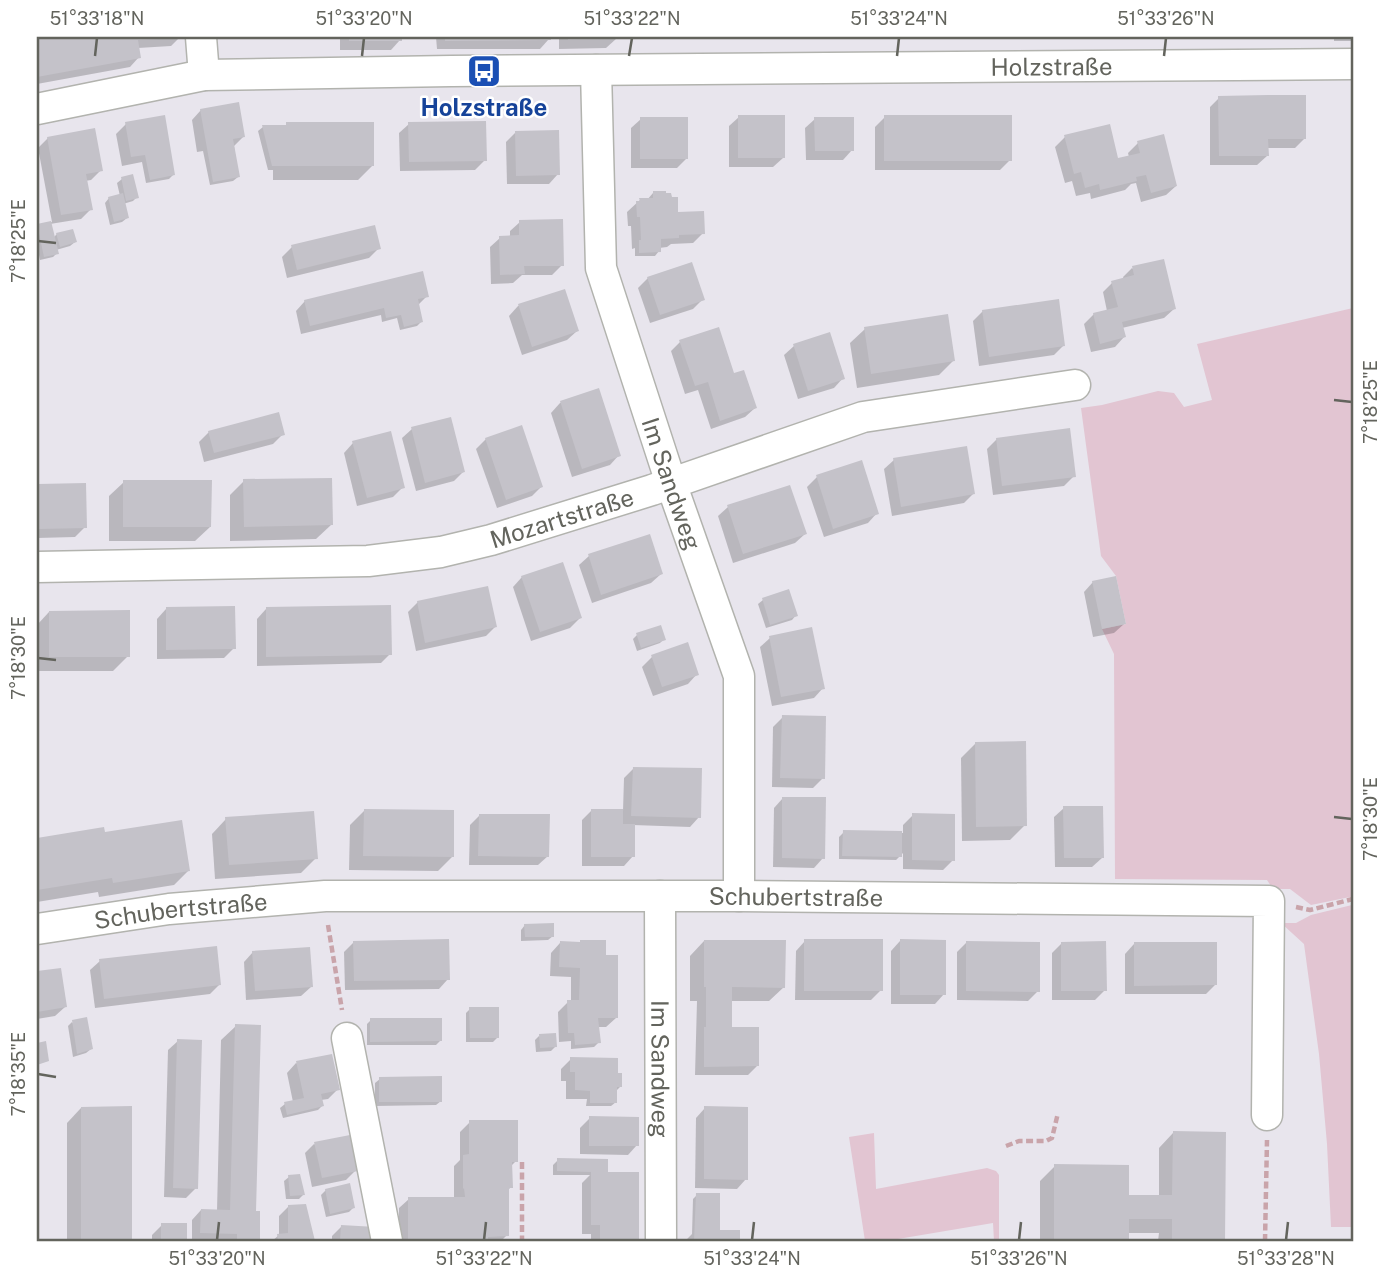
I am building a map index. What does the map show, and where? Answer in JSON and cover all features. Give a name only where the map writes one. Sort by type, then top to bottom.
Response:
[{"type":"street","points":[[201,37],[204,75]]},
{"type":"street","name":"Holzstraße","points":[[37,108],[204,75],[1353,64]]},
{"type":"street","name":"Im Sandweg","points":[[596,70],[601,268],[738,676],[738,896]]},
{"type":"street","name":"Mozartstraße","points":[[37,567],[368,561],[441,552],[491,540],[671,483],[863,417],[1075,385]]},
{"type":"street","name":"Schubertstraße","points":[[37,929],[169,909],[324,896],[738,896],[1269,901]]},
{"type":"street","name":"Im Sandweg","points":[[660,896],[661,1241]]},
{"type":"street","points":[[1267,1115],[1269,901]]},
{"type":"street","points":[[347,1038],[387,1241]]},
{"type":"path","points":[[324,896],[347,1038]]},
{"type":"path","points":[[1269,901],[1311,910],[1353,899]]},
{"type":"path","points":[[1006,1146],[1019,1141],[1046,1141],[1052,1138],[1058,1113]]},
{"type":"path","points":[[1265,1241],[1267,1115]]},
{"type":"path","points":[[522,1161],[522,1241]]},
{"type":"shaded area","points":[[1353,308],[1353,1227],[1331,1227],[1319,1054],[1304,944],[1281,923],[1296,923],[1311,915],[1352,905],[1350,897],[1311,905],[1290,889],[1273,889],[1267,880],[1115,879],[1114,654],[1102,629],[1126,624],[1116,576],[1101,556],[1081,408],[1158,391],[1174,393],[1184,407],[1212,400],[1197,344]]},
{"type":"shaded area","points":[[874,1133],[876,1189],[987,1168],[996,1171],[999,1175],[999,1241],[994,1241],[993,1223],[886,1241],[865,1241],[849,1137]]},
{"type":"building","points":[[37,37],[159,39],[138,40],[141,58],[37,77]]},
{"type":"building","points":[[349,37],[402,37],[402,41],[349,41]]},
{"type":"building","points":[[445,37],[551,37],[551,40],[445,41]]},
{"type":"building","points":[[568,37],[617,37],[617,39],[568,40]]},
{"type":"building","points":[[1306,95],[1306,139],[1268,139],[1269,156],[1219,156],[1218,96]]},
{"type":"building","points":[[239,102],[245,137],[233,139],[240,177],[213,182],[200,109]]},
{"type":"building","points":[[165,115],[175,175],[150,180],[145,155],[131,157],[125,122]]},
{"type":"building","points":[[738,115],[785,115],[785,158],[738,158]]},
{"type":"building","points":[[884,115],[1012,115],[1012,161],[884,161]]},
{"type":"building","points":[[640,117],[688,117],[688,159],[640,159]]},
{"type":"building","points":[[814,117],[854,117],[854,151],[815,151]]},
{"type":"building","points":[[486,121],[487,161],[409,162],[408,122]]},
{"type":"building","points":[[286,122],[374,122],[374,166],[272,166],[262,125],[286,125]]},
{"type":"building","points":[[1110,124],[1118,158],[1140,153],[1137,141],[1164,134],[1177,186],[1151,193],[1146,175],[1136,177],[1137,181],[1100,190],[1099,184],[1085,188],[1081,172],[1074,174],[1064,135]]},
{"type":"building","points":[[95,128],[103,171],[86,174],[93,210],[61,215],[47,137]]},
{"type":"building","points":[[559,130],[560,175],[516,176],[515,131]]},
{"type":"building","points":[[133,174],[139,198],[126,201],[121,177]]},
{"type":"building","points":[[653,191],[666,191],[671,193],[672,197],[678,197],[678,212],[704,211],[705,234],[661,239],[661,252],[639,253],[640,217],[637,217],[636,201],[640,201],[639,198],[653,198]]},
{"type":"building","points":[[123,193],[129,218],[114,222],[108,197]]},
{"type":"building","points":[[563,219],[564,266],[524,266],[525,274],[500,275],[499,236],[519,235],[519,220]]},
{"type":"building","points":[[51,221],[59,254],[44,257],[37,224]]},
{"type":"building","points":[[375,225],[381,249],[297,270],[291,245]]},
{"type":"building","points":[[73,229],[77,242],[60,247],[56,233]]},
{"type":"building","points":[[1164,259],[1176,309],[1122,322],[1126,337],[1100,344],[1093,313],[1118,307],[1111,281],[1134,275],[1132,266]]},
{"type":"building","points":[[692,262],[705,300],[660,315],[647,277]]},
{"type":"building","points":[[423,271],[429,297],[418,299],[423,322],[404,327],[401,315],[386,318],[384,308],[310,326],[304,300]]},
{"type":"building","points":[[565,289],[579,331],[532,347],[518,304]]},
{"type":"building","points":[[1059,299],[1065,346],[989,357],[982,310]]},
{"type":"building","points":[[948,314],[955,361],[871,374],[864,327]]},
{"type":"building","points":[[719,327],[734,373],[744,370],[757,408],[720,421],[708,382],[695,386],[679,340]]},
{"type":"building","points":[[830,332],[845,379],[808,391],[793,344]]},
{"type":"building","points":[[599,388],[621,456],[582,469],[560,401]]},
{"type":"building","points":[[279,412],[285,435],[214,453],[208,431]]},
{"type":"building","points":[[451,417],[465,472],[425,483],[411,427]]},
{"type":"building","points":[[522,425],[543,487],[506,500],[485,438]]},
{"type":"building","points":[[1070,428],[1076,477],[1002,486],[996,438]]},
{"type":"building","points":[[391,431],[405,488],[367,498],[352,441]]},
{"type":"building","points":[[967,446],[975,494],[901,507],[893,458]]},
{"type":"building","points":[[862,460],[879,514],[833,529],[816,475]]},
{"type":"building","points":[[332,478],[333,525],[244,527],[243,479]]},
{"type":"building","points":[[123,480],[212,480],[211,527],[123,527]]},
{"type":"building","points":[[86,483],[87,528],[39,529],[38,484]]},
{"type":"building","points":[[790,485],[807,534],[743,554],[727,505]]},
{"type":"building","points":[[650,534],[663,574],[601,595],[588,554]]},
{"type":"building","points":[[563,562],[582,618],[540,632],[521,576]]},
{"type":"building","points":[[1116,576],[1126,624],[1102,629],[1092,581]]},
{"type":"building","points":[[488,586],[497,627],[425,643],[417,601]]},
{"type":"building","points":[[789,589],[798,616],[770,625],[762,598]]},
{"type":"building","points":[[391,605],[392,655],[266,657],[266,607]]},
{"type":"building","points":[[235,606],[236,649],[166,650],[166,607]]},
{"type":"building","points":[[130,610],[130,657],[49,657],[49,611]]},
{"type":"building","points":[[661,625],[666,640],[641,648],[636,633]]},
{"type":"building","points":[[812,627],[825,689],[781,697],[769,636]]},
{"type":"building","points":[[688,642],[699,675],[662,687],[651,655]]},
{"type":"building","points":[[782,715],[826,716],[825,779],[780,778]]},
{"type":"building","points":[[1026,741],[1027,826],[976,827],[975,742]]},
{"type":"building","points":[[633,767],[702,768],[701,818],[631,816]]},
{"type":"building","points":[[782,797],[826,797],[825,859],[782,858]]},
{"type":"building","points":[[1063,806],[1103,806],[1104,858],[1064,858]]},
{"type":"building","points":[[364,809],[454,810],[454,857],[363,856]]},
{"type":"building","points":[[591,809],[623,809],[623,824],[635,824],[635,857],[591,857]]},
{"type":"building","points":[[314,811],[318,859],[229,865],[225,817]]},
{"type":"building","points":[[912,813],[955,814],[955,861],[912,860]]},
{"type":"building","points":[[479,814],[550,814],[549,857],[478,856]]},
{"type":"building","points":[[182,820],[190,871],[113,883],[112,878],[37,890],[37,838],[104,827],[105,832]]},
{"type":"building","points":[[843,830],[902,831],[902,857],[842,856]]},
{"type":"building","points":[[554,923],[554,937],[525,937],[524,924]]},
{"type":"building","points":[[449,939],[450,980],[354,981],[353,941]]},
{"type":"building","points":[[804,939],[883,939],[883,991],[804,991]]},
{"type":"building","points":[[900,939],[946,940],[946,995],[900,995]]},
{"type":"building","points":[[606,940],[606,955],[618,955],[618,1018],[598,1018],[601,1043],[575,1045],[574,1033],[568,1033],[567,1000],[579,1000],[580,968],[559,967],[560,941]]},
{"type":"building","points":[[704,940],[786,940],[785,988],[732,987],[732,1027],[759,1027],[759,1066],[704,1067]]},
{"type":"building","points":[[966,941],[1040,942],[1040,992],[966,991]]},
{"type":"building","points":[[1106,941],[1107,991],[1061,991],[1061,942]]},
{"type":"building","points":[[1134,942],[1217,942],[1217,985],[1134,986]]},
{"type":"building","points":[[217,946],[221,985],[104,999],[99,959]]},
{"type":"building","points":[[310,947],[313,987],[255,991],[252,951]]},
{"type":"building","points":[[61,968],[67,1007],[37,1012],[37,971]]},
{"type":"building","points":[[469,1007],[499,1007],[499,1038],[470,1038]]},
{"type":"building","points":[[87,1017],[93,1049],[77,1054],[72,1020]]},
{"type":"building","points":[[370,1018],[442,1018],[442,1041],[370,1042]]},
{"type":"building","points":[[235,1024],[261,1025],[256,1211],[260,1211],[260,1241],[237,1241],[237,1234],[200,1233],[201,1209],[230,1210]]},
{"type":"building","points":[[556,1033],[557,1047],[540,1048],[539,1034]]},
{"type":"building","points":[[177,1039],[202,1040],[198,1189],[173,1188]]},
{"type":"building","points":[[46,1041],[49,1061],[37,1065],[37,1043]]},
{"type":"building","points":[[332,1054],[340,1090],[321,1094],[324,1106],[287,1115],[284,1102],[304,1098],[296,1061]]},
{"type":"building","points":[[570,1057],[618,1058],[622,1087],[617,1087],[617,1103],[590,1103],[590,1091],[575,1090],[575,1072],[570,1072]]},
{"type":"building","points":[[442,1076],[442,1102],[379,1102],[379,1077]]},
{"type":"building","points":[[132,1106],[132,1241],[81,1241],[81,1107]]},
{"type":"building","points":[[704,1106],[748,1107],[748,1180],[704,1179]]},
{"type":"building","points":[[589,1116],[639,1117],[639,1146],[589,1146]]},
{"type":"building","points":[[469,1120],[518,1120],[518,1162],[512,1162],[513,1188],[509,1188],[509,1236],[488,1237],[488,1241],[408,1241],[408,1197],[465,1197],[463,1155],[469,1154]]},
{"type":"building","points":[[1173,1131],[1226,1132],[1225,1241],[1172,1241],[1172,1219],[1129,1219],[1129,1241],[1054,1241],[1054,1164],[1129,1165],[1129,1195],[1172,1195]]},
{"type":"building","points":[[350,1135],[358,1171],[322,1178],[314,1142]]},
{"type":"building","points":[[557,1158],[608,1159],[608,1172],[639,1172],[639,1241],[600,1241],[600,1225],[591,1225],[591,1172],[557,1171]]},
{"type":"building","points":[[300,1174],[305,1195],[290,1196],[288,1175]]},
{"type":"building","points":[[350,1183],[355,1208],[330,1214],[325,1189]]},
{"type":"building","points":[[696,1193],[720,1193],[720,1230],[740,1230],[740,1241],[694,1241]]},
{"type":"building","points":[[306,1204],[315,1241],[278,1241],[277,1234],[288,1233],[288,1205]]},
{"type":"building","points":[[161,1223],[187,1223],[187,1241],[161,1241]]},
{"type":"building","points":[[341,1225],[376,1227],[379,1241],[340,1241]]},
{"type":"place","name":"Holzstraße","points":[[484,71]]}]
